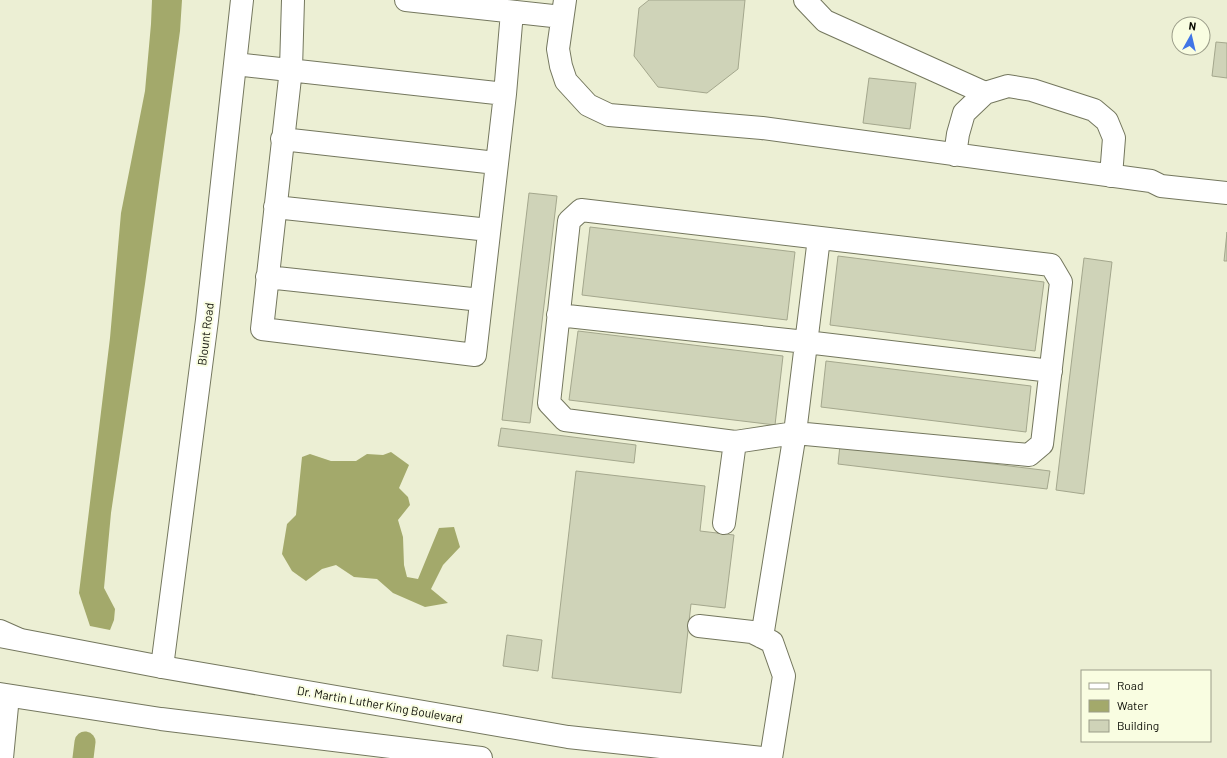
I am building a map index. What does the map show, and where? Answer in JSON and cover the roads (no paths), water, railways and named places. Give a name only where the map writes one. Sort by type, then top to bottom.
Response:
[{"type":"main road","name":"Blount Road","points":[[162,667],[207,320],[242,0]]},
{"type":"main road","points":[[292,0],[291,69],[262,329],[475,355],[505,94],[512,12]]},
{"type":"main road","points":[[406,0],[512,12],[564,9],[558,49],[561,66],[566,81],[588,105],[609,115],[762,128],[1152,181],[1161,186],[1227,193]]},
{"type":"main road","points":[[805,0],[825,21],[985,94]]},
{"type":"main road","points":[[235,64],[291,69],[505,94]]},
{"type":"main road","points":[[955,155],[958,134],[964,113],[985,94],[1008,86],[1032,90],[1094,110],[1107,121],[1114,138],[1111,176]]},
{"type":"main road","points":[[282,139],[496,163]]},
{"type":"main road","points":[[275,207],[489,230]]},
{"type":"main road","points":[[581,210],[1051,266],[1061,282],[1042,444],[1029,455],[795,433],[735,442],[565,420],[549,403],[558,315],[569,221],[581,210]]},
{"type":"main road","points":[[762,637],[795,433],[818,238]]},
{"type":"main road","points":[[267,276],[481,300]]},
{"type":"main road","points":[[558,315],[1051,371]]},
{"type":"main road","points":[[724,523],[735,442]]},
{"type":"main road","points":[[699,626],[752,632],[772,642],[784,676],[771,758]]},
{"type":"main road","name":"Dr. Martin Luther King Boulevard","points":[[6,635],[162,667],[568,737],[762,758]]},
{"type":"main road","points":[[2,758],[4,695],[161,719],[407,753],[481,758]]},
{"type":"water","points":[[152,0],[182,0],[180,31],[145,284],[111,513],[104,588],[115,609],[114,620],[110,630],[90,626],[79,593],[110,338],[121,213],[145,91]]},
{"type":"water","points":[[391,452],[409,465],[399,488],[408,497],[410,505],[398,520],[403,537],[404,565],[407,577],[418,579],[439,528],[454,527],[460,547],[443,565],[431,589],[448,603],[425,607],[393,593],[377,579],[354,577],[336,565],[322,569],[306,581],[292,571],[282,554],[287,524],[296,515],[302,457],[310,454],[331,461],[356,461],[367,454],[383,455]]},
{"type":"waterway","points":[[83,758],[85,742]]}]
